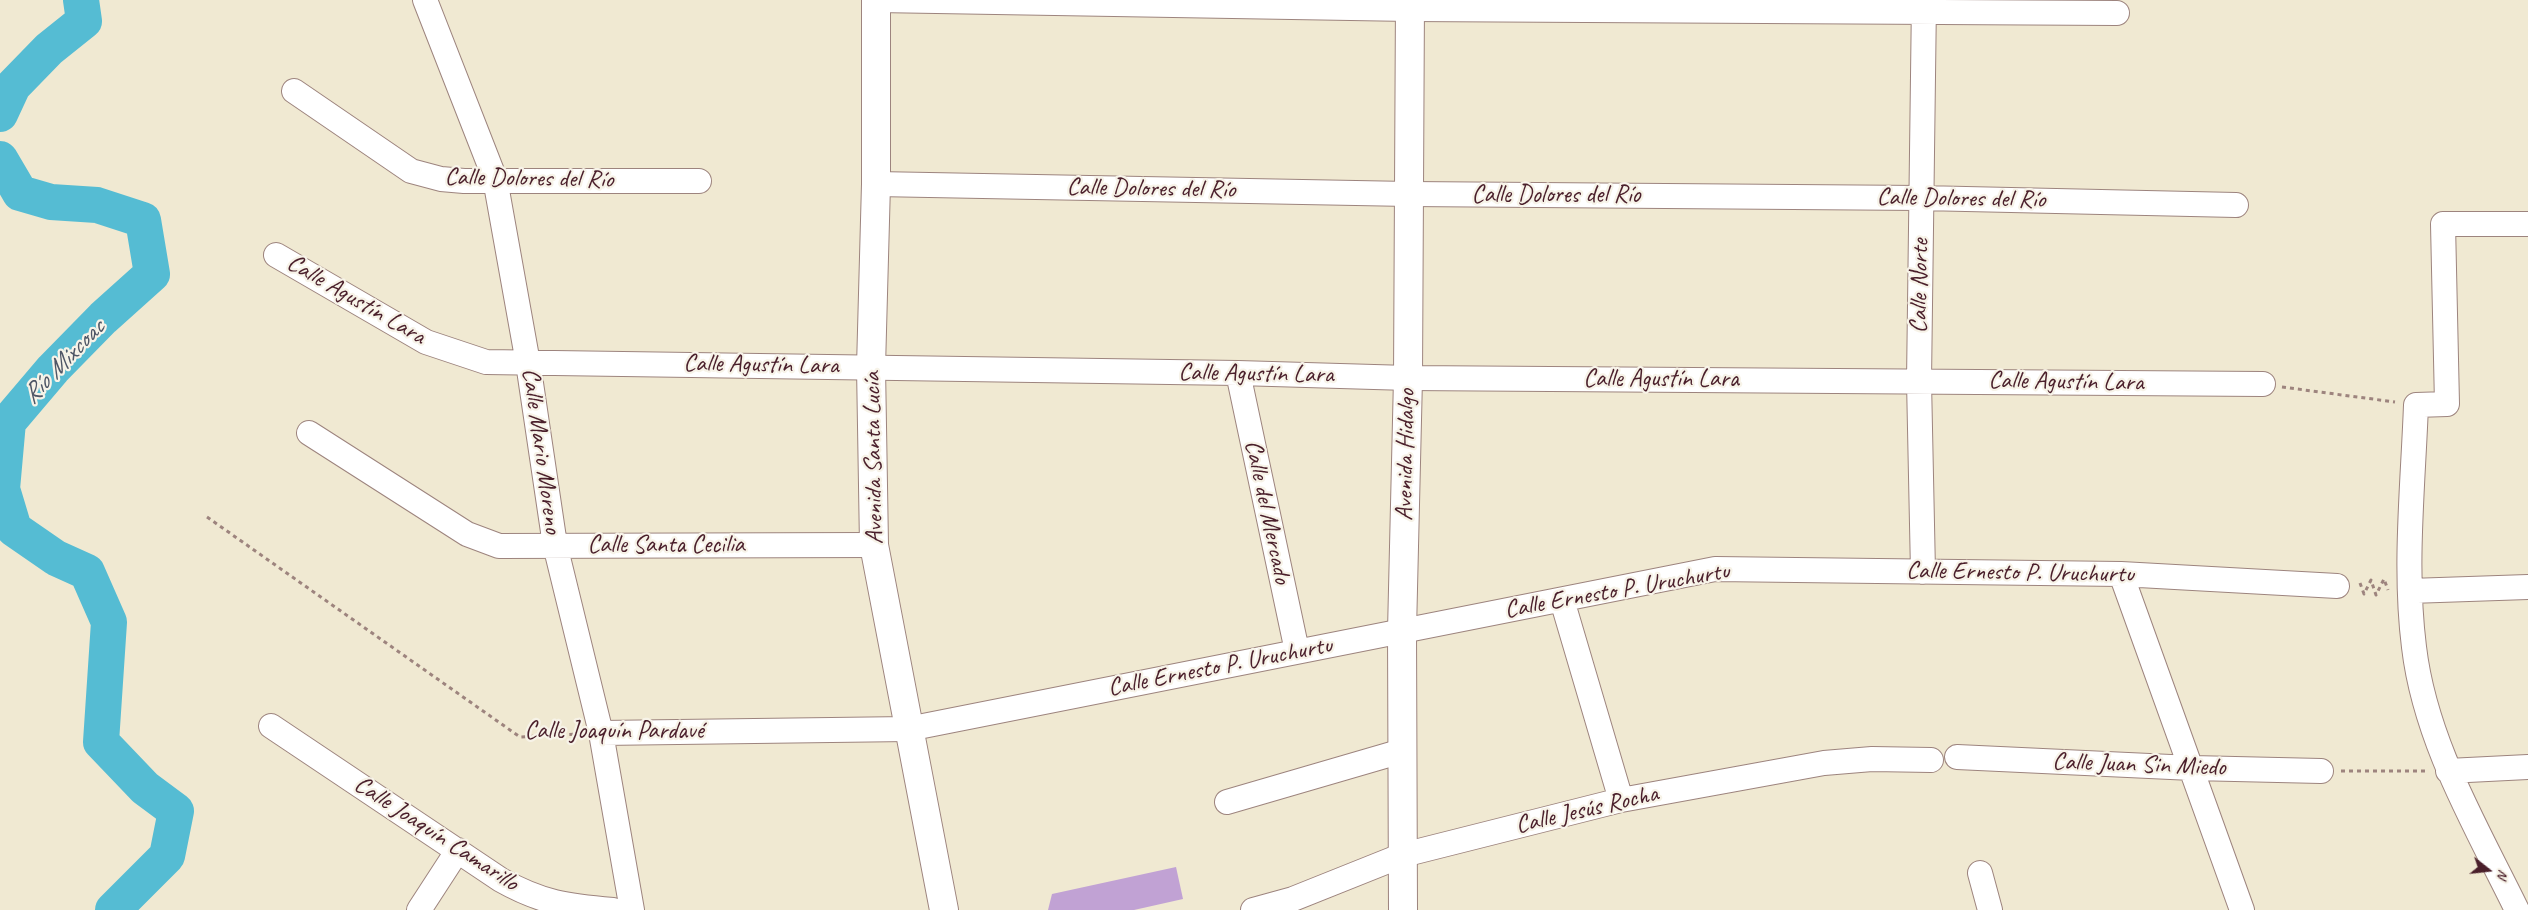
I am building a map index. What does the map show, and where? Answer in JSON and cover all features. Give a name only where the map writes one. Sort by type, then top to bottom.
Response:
[{"type":"street","name":"Calle Mario Moreno","points":[[425,0],[495,179],[528,362],[555,545],[601,733],[632,910]]},
{"type":"street","points":[[876,0],[1924,6],[2117,13]]},
{"type":"street","name":"Avenida Santa Lucía","points":[[876,0],[876,184],[871,367],[874,545],[944,910]]},
{"type":"street","name":"Avenida Hidalgo","points":[[1402,910],[1404,855],[1402,632],[1408,378],[1410,4]]},
{"type":"street","name":"Calle Norte","points":[[1923,572],[1919,381],[1924,6]]},
{"type":"street","name":"Calle Dolores del Río","points":[[294,91],[411,171],[441,179],[464,181],[495,179],[698,181]]},
{"type":"street","name":"Calle Dolores del Río","points":[[876,184],[1409,194],[1921,198],[2236,205]]},
{"type":"street","points":[[2517,910],[2448,771],[2422,691],[2414,648],[2410,591],[2416,405],[2447,404],[2443,224],[2528,224]]},
{"type":"street","name":"Calle Agustín Lara","points":[[276,255],[426,342],[486,362],[1238,373],[1408,378],[2263,384]]},
{"type":"street","name":"Calle del Mercado","points":[[1238,373],[1297,651]]},
{"type":"street","name":"Calle Santa Cecilia","points":[[309,433],[467,534],[499,546],[874,545]]},
{"type":"street","name":"Calle Ernesto P. Uruchurtu","points":[[908,729],[1715,569],[2121,574],[2337,586]]},
{"type":"street","points":[[2121,574],[2242,910]]},
{"type":"street","points":[[2410,591],[2528,587]]},
{"type":"street","points":[[1562,600],[1621,800]]},
{"type":"street","name":"Calle Joaquín Camarillo","points":[[271,726],[500,880],[543,900],[563,905],[613,910]]},
{"type":"street","name":"Calle Joaquín Pardavé","points":[[601,733],[908,729]]},
{"type":"street","points":[[1227,802],[1402,751]]},
{"type":"street","name":"Calle Juan Sin Miedo","points":[[1958,757],[2192,768],[2321,771]]},
{"type":"street","name":"Calle Jesús Rocha","points":[[1253,910],[1294,904],[1404,855],[1621,800],[1824,763],[1872,759],[1931,760]]},
{"type":"street","points":[[2448,771],[2528,767]]},
{"type":"street","points":[[419,910],[458,850]]},
{"type":"street","points":[[1980,873],[1990,910]]},
{"type":"path","points":[[2263,384],[2416,405]]},
{"type":"path","name":"Calle Joaquín Pardavé","points":[[208,517],[520,737],[601,733]]},
{"type":"path","points":[[2337,586],[2354,570],[2364,594],[2371,580],[2376,595],[2384,579],[2387,590],[2410,591]]},
{"type":"path","points":[[2321,771],[2448,771]]},
{"type":"building","points":[[1176,867],[1183,899],[1134,910],[1048,910],[1052,894]]},
{"type":"waterway","name":"Río Mixcoac","points":[[0,114],[13,86],[49,49],[84,21],[81,0]]},
{"type":"waterway","name":"Río Mixcoac","points":[[0,159],[20,193],[51,202],[97,205],[143,220],[152,274],[103,318],[53,369],[8,422],[2,489],[14,529],[56,558],[87,572],[109,622],[101,742],[145,788],[176,811],[167,856],[113,910]]}]
